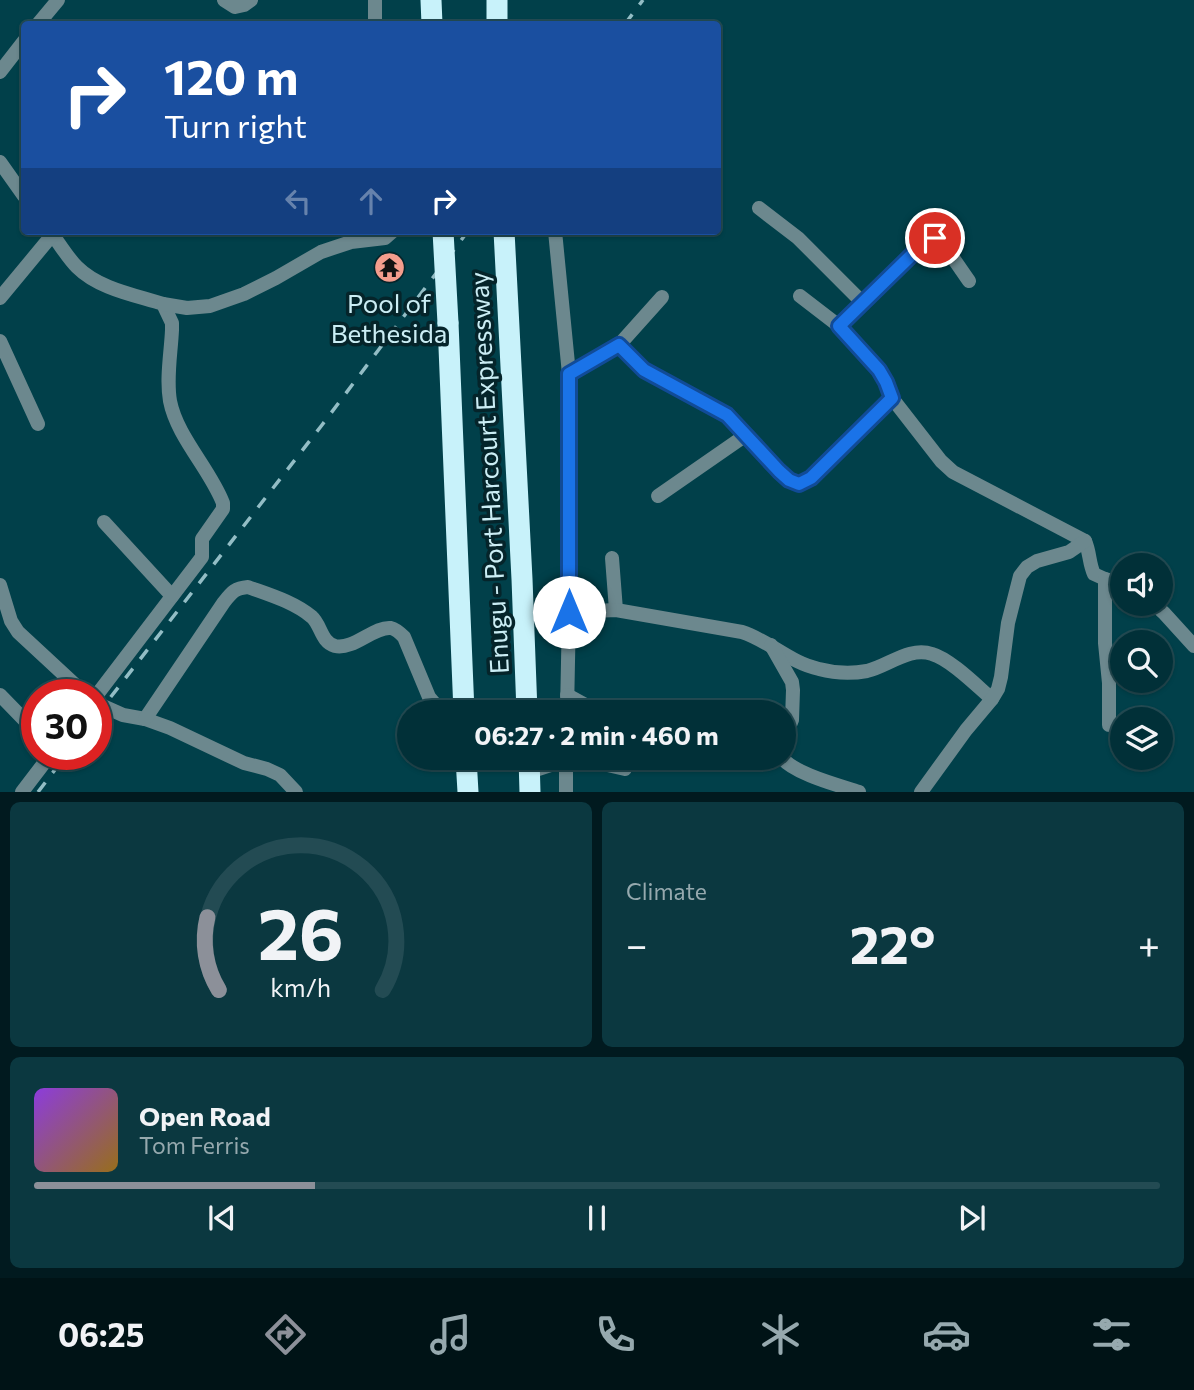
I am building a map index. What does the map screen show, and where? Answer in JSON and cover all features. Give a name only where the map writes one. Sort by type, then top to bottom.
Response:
[{"type":"highway","points":[[431,0],[432,21]]},
{"type":"highway","points":[[497,0],[497,21]]},
{"type":"highway","name":"Enugu - Port Harcourt Expressway","points":[[443,235],[464,700]]},
{"type":"highway","name":"Enugu - Port Harcourt Expressway","points":[[504,238],[527,700]]},
{"type":"highway","points":[[466,770],[467,792]]},
{"type":"street","points":[[40,21],[58,0]]},
{"type":"street","points":[[224,0],[234,6],[244,5],[251,0]]},
{"type":"street","points":[[375,0],[375,21]]},
{"type":"street","points":[[0,72],[21,45]]},
{"type":"street","points":[[0,162],[21,192]]},
{"type":"street","points":[[759,208],[798,238],[863,303]]},
{"type":"street","points":[[0,298],[49,235]]},
{"type":"street","points":[[53,235],[76,266],[91,278],[163,304],[187,308],[210,306],[244,294],[321,252],[351,242],[385,238],[388,235]]},
{"type":"street","points":[[555,235],[569,374],[567,700]]},
{"type":"street","points":[[839,326],[927,240],[935,238],[942,242],[968,281]]},
{"type":"street","points":[[800,296],[839,326],[879,370],[892,398],[941,461],[953,472],[1085,541],[1094,574],[1110,580]]},
{"type":"street","points":[[569,374],[619,345],[663,297]]},
{"type":"street","points":[[109,679],[202,556],[202,539],[222,509],[223,502],[192,451],[173,412],[169,389],[172,323],[163,304]]},
{"type":"street","points":[[0,341],[37,424]]},
{"type":"street","points":[[619,345],[644,370],[727,415],[779,471],[799,484],[811,478],[892,398]]},
{"type":"street","points":[[658,496],[746,435]]},
{"type":"street","points":[[104,522],[172,596]]},
{"type":"street","points":[[921,792],[998,689],[1008,623],[1020,576],[1027,567],[1037,561],[1069,552],[1085,541]]},
{"type":"street","points":[[612,558],[616,610]]},
{"type":"street","points":[[1105,579],[1109,725]]},
{"type":"street","points":[[0,585],[18,632],[69,679]]},
{"type":"street","points":[[145,719],[224,602],[233,592],[248,587],[306,612],[315,619],[329,643],[336,646],[345,646],[390,628],[398,631],[404,637],[431,700]]},
{"type":"street","points":[[569,612],[616,610],[742,632],[757,636],[797,661],[817,669],[842,673],[873,669],[923,651],[944,660],[992,699]]},
{"type":"street","points":[[1167,616],[1194,646]]},
{"type":"street","points":[[770,644],[792,682],[793,700]]},
{"type":"street","points":[[0,695],[21,717]]},
{"type":"street","points":[[567,695],[576,700]]},
{"type":"street","points":[[112,710],[170,728],[244,763],[267,769],[280,775],[296,792]]},
{"type":"street","points":[[796,768],[859,792]]},
{"type":"street","points":[[22,792],[36,770]]},
{"type":"street","points":[[566,770],[566,792]]},
{"type":"railway","points":[[627,21],[643,0]]},
{"type":"railway","points":[[112,695],[322,425],[465,235]]},
{"type":"railway","points":[[38,792],[55,770]]},
{"type":"place","name":"Pool of Bethesida","points":[[389,267]]},
{"type":"route","points":[[569,612],[569,374],[619,345],[644,370],[727,415],[779,471],[799,484],[811,478],[892,398],[879,370],[839,326],[927,240],[935,238]]}]
